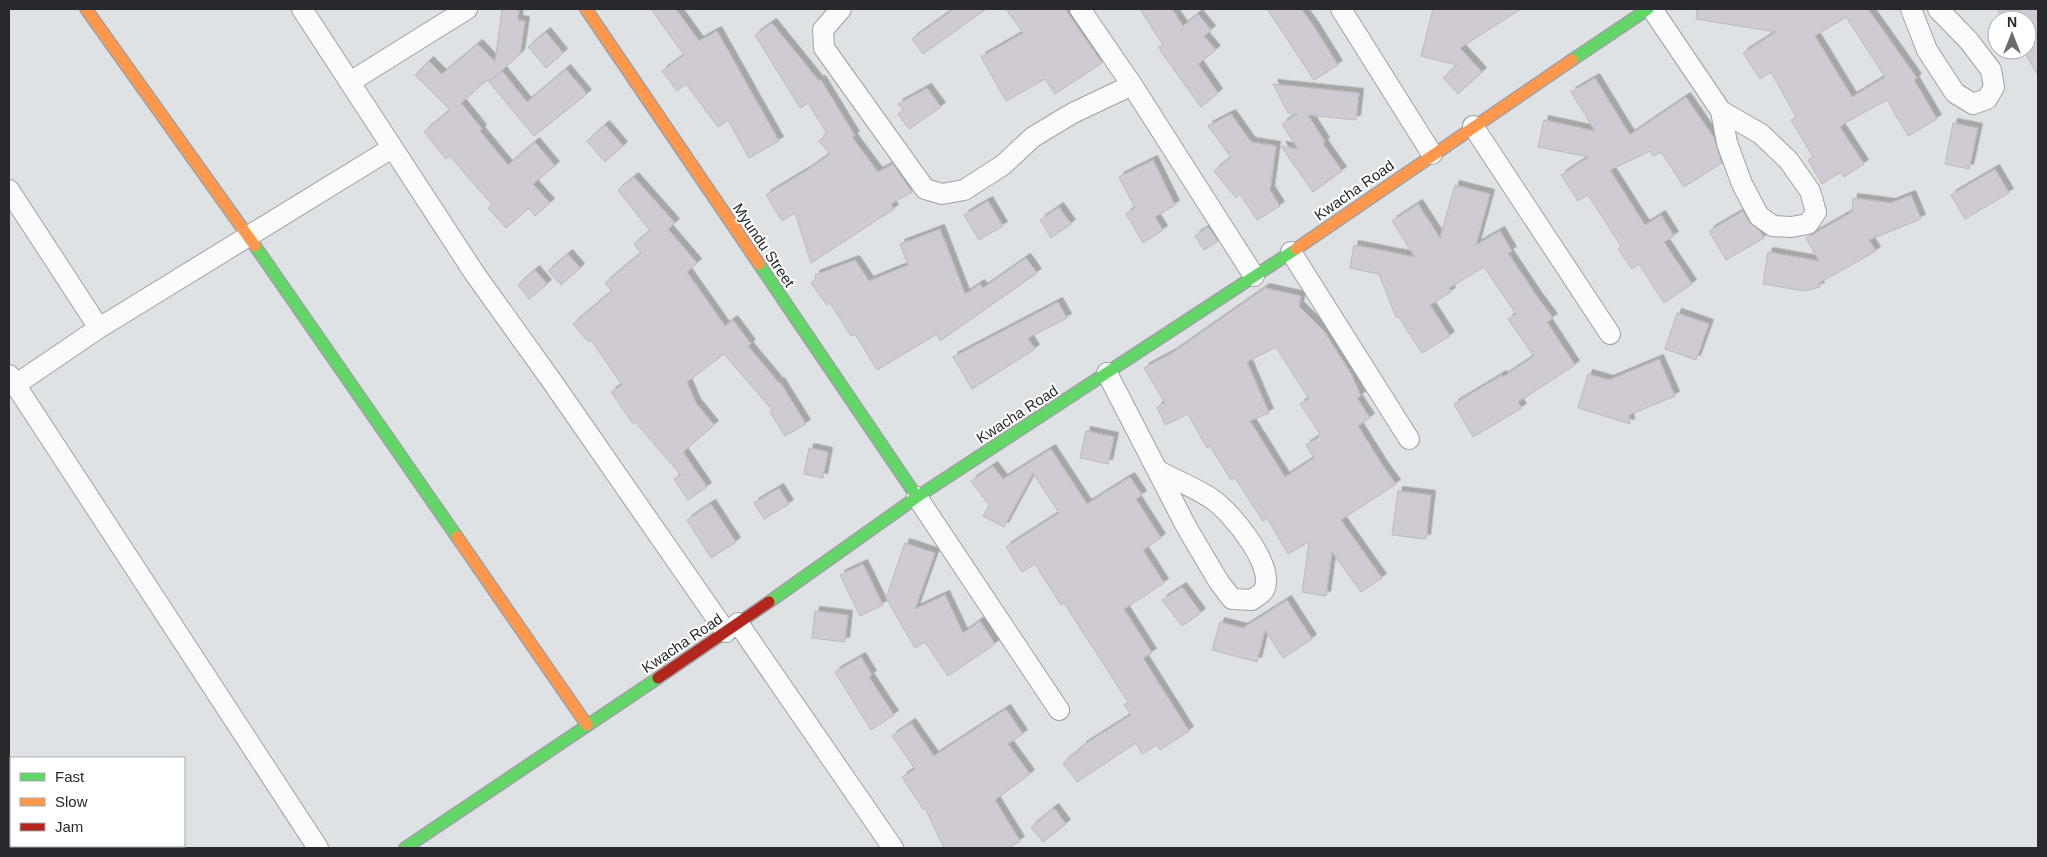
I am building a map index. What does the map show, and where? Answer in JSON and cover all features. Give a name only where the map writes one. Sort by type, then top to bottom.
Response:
[{"type":"main road","points":[[86,9],[249,237],[587,725]]},
{"type":"main road","name":"Myundu Street","points":[[586,9],[917,497]]},
{"type":"main road","name":"Kwacha Road","points":[[405,848],[732,627],[917,497],[1291,252],[1473,126],[1648,9]]},
{"type":"street","points":[[302,9],[475,274],[893,848]]},
{"type":"street","points":[[350,82],[467,9]]},
{"type":"street","points":[[840,9],[823,30],[824,48],[925,189],[942,194],[964,190],[1003,165],[1033,137],[1132,84]]},
{"type":"street","points":[[1080,9],[1132,84],[1254,276]]},
{"type":"street","points":[[1341,9],[1432,154]]},
{"type":"street","points":[[1652,9],[1721,111],[1728,143],[1742,184],[1759,216],[1773,226],[1808,224],[1816,212],[1810,191],[1789,162],[1761,134],[1721,111]]},
{"type":"street","points":[[1911,9],[1927,50],[1955,93],[1973,104],[1987,99],[1994,87],[1991,70],[1969,41],[1938,9]]},
{"type":"street","points":[[1473,126],[1610,334]]},
{"type":"street","points":[[318,848],[12,380],[392,148]]},
{"type":"street","points":[[9,190],[99,328]]},
{"type":"street","points":[[1291,252],[1410,439]]},
{"type":"street","points":[[1107,373],[1157,470],[1218,582],[1232,598],[1252,600],[1263,590],[1266,577],[1257,551],[1237,525],[1213,500],[1157,470]]},
{"type":"street","points":[[917,497],[1059,710]]},
{"type":"building","points":[[502,9],[519,9],[518,20],[525,21],[520,54],[489,82],[487,80],[461,103],[482,129],[480,131],[508,165],[535,142],[555,166],[533,184],[550,203],[535,216],[529,208],[506,228],[488,208],[492,205],[450,156],[446,159],[424,132],[450,110],[415,75],[429,61],[442,74],[478,44],[495,62]]},
{"type":"building","points":[[651,9],[676,9],[699,41],[717,31],[779,141],[749,158],[728,120],[718,127],[686,84],[677,91],[662,71],[684,55]]},
{"type":"building","points":[[954,9],[986,9],[923,54],[912,39]]},
{"type":"building","points":[[1006,9],[1065,9],[1102,63],[1055,94],[1045,79],[1006,101],[981,57],[1023,33]]},
{"type":"building","points":[[1140,9],[1172,9],[1183,26],[1198,14],[1211,30],[1204,36],[1216,50],[1198,64],[1218,93],[1201,107],[1162,53],[1159,47],[1163,45]]},
{"type":"building","points":[[1267,9],[1301,9],[1338,65],[1314,80]]},
{"type":"building","points":[[1433,9],[1521,9],[1460,48],[1482,72],[1458,94],[1443,78],[1457,65],[1421,56]]},
{"type":"building","points":[[1697,9],[1868,9],[1917,78],[1914,80],[1937,119],[1908,136],[1887,100],[1845,123],[1840,127],[1864,164],[1844,177],[1841,172],[1822,184],[1808,160],[1813,157],[1791,120],[1796,117],[1771,72],[1760,79],[1743,53],[1776,32],[1696,19]],"holes":[[[1846,17],[1885,77],[1852,97],[1815,36]]]},
{"type":"building","points":[[2038,9],[2038,75],[2029,60],[2037,60],[2037,10],[1998,10]]},
{"type":"building","points":[[772,23],[819,81],[821,80],[855,136],[852,137],[878,172],[893,164],[912,192],[891,204],[894,209],[811,263],[795,213],[782,221],[766,195],[830,154],[819,141],[827,134],[808,103],[800,108],[755,35]]},
{"type":"building","points":[[546,32],[563,53],[546,68],[528,47]]},
{"type":"building","points":[[566,69],[587,94],[534,136],[489,82],[502,71],[527,102]]},
{"type":"building","points":[[1595,78],[1630,135],[1686,97],[1714,138],[1722,163],[1684,187],[1661,152],[1653,156],[1650,151],[1610,170],[1645,225],[1661,215],[1674,236],[1664,242],[1692,284],[1664,303],[1639,264],[1632,269],[1618,249],[1621,246],[1588,195],[1578,201],[1561,175],[1589,157],[1538,147],[1544,120],[1595,131],[1571,92]]},
{"type":"building","points":[[1273,84],[1359,93],[1356,120],[1308,115],[1325,142],[1323,144],[1342,171],[1313,192],[1281,146],[1298,149],[1282,124],[1297,114],[1288,113]]},
{"type":"building","points":[[927,88],[941,107],[909,129],[898,114],[903,110],[898,104]]},
{"type":"building","points":[[1231,114],[1251,142],[1276,146],[1270,190],[1280,206],[1257,220],[1240,194],[1236,198],[1214,171],[1231,157],[1208,126]]},
{"type":"building","points":[[1953,123],[1978,128],[1969,169],[1945,164]]},
{"type":"building","points":[[605,125],[623,146],[605,162],[587,141]]},
{"type":"building","points":[[1153,160],[1175,205],[1155,217],[1163,230],[1143,243],[1126,214],[1135,208],[1119,177]]},
{"type":"building","points":[[1995,169],[2009,193],[1965,219],[1951,195]]},
{"type":"building","points":[[634,177],[675,223],[668,229],[697,263],[687,272],[725,326],[733,320],[751,344],[748,346],[780,382],[806,424],[785,436],[770,412],[773,411],[724,354],[687,382],[696,403],[714,425],[683,452],[707,487],[688,500],[674,479],[681,475],[635,422],[633,424],[611,392],[622,385],[591,340],[588,342],[573,324],[612,291],[605,283],[641,253],[634,244],[650,231],[618,190]]},
{"type":"building","points":[[1455,185],[1490,194],[1476,245],[1500,231],[1512,251],[1508,253],[1553,318],[1547,322],[1575,365],[1518,402],[1522,408],[1473,437],[1454,404],[1502,375],[1503,377],[1534,356],[1508,319],[1516,314],[1484,267],[1449,288],[1451,292],[1430,305],[1450,336],[1422,353],[1398,316],[1396,317],[1379,274],[1350,268],[1354,245],[1415,257],[1392,221],[1418,204],[1440,238]]},
{"type":"building","points":[[1911,195],[1921,219],[1869,240],[1876,251],[1819,283],[1820,287],[1805,291],[1763,284],[1768,252],[1819,261],[1806,238],[1852,212],[1853,198],[1891,203]]},
{"type":"building","points":[[988,201],[1003,226],[979,240],[964,215]]},
{"type":"building","points":[[1059,207],[1071,224],[1051,238],[1040,220]]},
{"type":"building","points":[[1743,211],[1749,222],[1760,231],[1764,238],[1726,260],[1709,231]]},
{"type":"building","points":[[1208,227],[1218,241],[1204,250],[1195,236]]},
{"type":"building","points":[[940,229],[965,294],[980,284],[983,288],[1026,258],[1037,273],[940,341],[937,334],[877,370],[855,334],[851,336],[830,303],[827,305],[811,283],[816,279],[815,275],[855,260],[869,281],[908,265],[900,244]]},
{"type":"building","points":[[568,254],[580,268],[561,285],[548,271]]},
{"type":"building","points":[[535,270],[547,284],[529,299],[518,285]]},
{"type":"building","points":[[1265,288],[1301,296],[1299,306],[1324,331],[1351,374],[1361,396],[1357,398],[1370,418],[1358,426],[1396,484],[1341,520],[1382,578],[1361,592],[1332,552],[1326,596],[1302,592],[1309,542],[1288,554],[1267,518],[1263,521],[1235,478],[1231,480],[1210,446],[1207,448],[1188,414],[1165,425],[1157,407],[1165,403],[1144,368],[1172,353]],"holes":[[[1276,347],[1309,399],[1300,404],[1320,434],[1319,437],[1306,445],[1314,458],[1285,477],[1250,421],[1269,413],[1247,362]]]},
{"type":"building","points":[[1058,302],[1067,318],[1028,338],[1035,349],[972,389],[953,357]]},
{"type":"building","points":[[1677,313],[1709,324],[1696,360],[1665,349]]},
{"type":"building","points":[[1659,359],[1675,396],[1629,415],[1630,424],[1578,408],[1588,374],[1609,380]]},
{"type":"building","points":[[1086,431],[1114,437],[1108,464],[1080,458]]},
{"type":"building","points":[[809,448],[828,452],[823,478],[804,474]]},
{"type":"building","points":[[1051,449],[1087,504],[1130,477],[1142,495],[1136,499],[1161,538],[1143,550],[1164,583],[1124,609],[1152,653],[1143,658],[1189,731],[1160,750],[1157,745],[1142,754],[1136,743],[1077,782],[1063,763],[1082,746],[1131,715],[1124,705],[1128,702],[1064,603],[1061,605],[1035,564],[1022,572],[1006,547],[1059,513],[1033,473],[1004,527],[983,516],[989,505],[971,481],[993,466],[1003,479]]},
{"type":"building","points":[[779,488],[789,504],[764,519],[754,503]]},
{"type":"building","points":[[1398,491],[1431,495],[1426,539],[1392,535]]},
{"type":"building","points":[[711,504],[736,542],[711,558],[687,520]]},
{"type":"building","points":[[905,543],[935,553],[915,609],[945,595],[963,633],[980,621],[995,644],[948,676],[925,642],[915,648],[886,598]]},
{"type":"building","points":[[863,564],[883,605],[860,616],[840,575]]},
{"type":"building","points":[[1182,587],[1201,613],[1182,626],[1162,600]]},
{"type":"building","points":[[1287,600],[1312,639],[1283,658],[1265,630],[1257,662],[1212,650],[1220,622],[1243,628]]},
{"type":"building","points":[[815,611],[848,615],[845,642],[812,638]]},
{"type":"building","points":[[861,657],[872,675],[869,677],[894,715],[871,730],[835,672]]},
{"type":"building","points":[[1006,709],[1023,734],[1008,744],[1030,774],[995,800],[1020,841],[1009,848],[944,848],[925,808],[923,809],[902,777],[915,769],[892,736],[911,723],[934,756]]},
{"type":"building","points":[[1054,808],[1066,824],[1043,842],[1031,827]]},
{"type":"traffic: fast","points":[[1572,60],[1648,9]]},
{"type":"traffic: fast","points":[[255,246],[457,537]]},
{"type":"traffic: fast","points":[[769,602],[917,497],[1296,249]]},
{"type":"traffic: fast","points":[[759,264],[917,497]]},
{"type":"traffic: fast","points":[[405,848],[658,678]]},
{"type":"traffic: slow","points":[[86,9],[255,246]]},
{"type":"traffic: slow","points":[[586,9],[759,264]]},
{"type":"traffic: slow","points":[[1296,249],[1572,60]]},
{"type":"traffic: slow","points":[[457,537],[587,725]]},
{"type":"traffic: jam","points":[[658,678],[769,602]]}]
